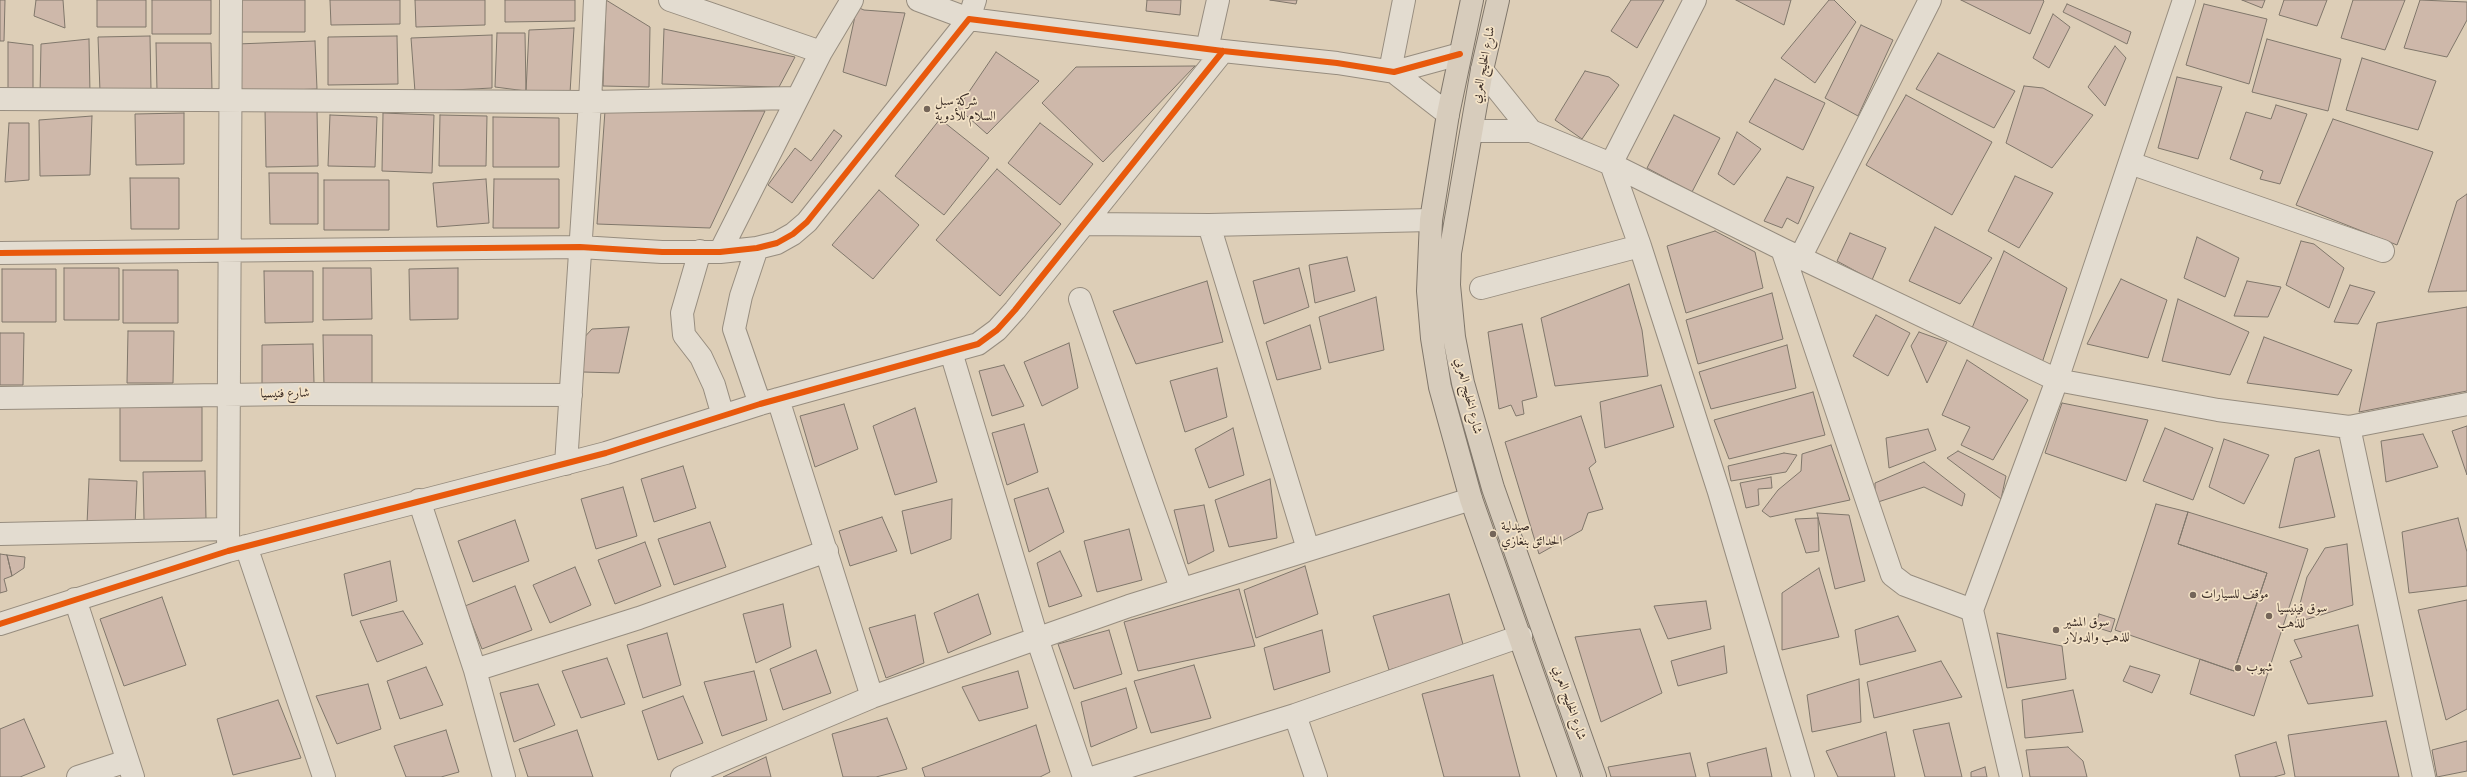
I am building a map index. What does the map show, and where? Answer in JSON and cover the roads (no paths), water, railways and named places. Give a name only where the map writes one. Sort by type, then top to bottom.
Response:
[{"type":"main road","name":"شارع الخليج العربي","points":[[1472,0],[1448,114],[1431,220],[1428,291],[1432,338],[1440,387],[1471,499],[1521,636],[1569,777]]},
{"type":"main road","name":"شارع الخليج العربي","points":[[1498,0],[1482,70],[1450,253],[1449,285],[1454,337],[1463,382],[1493,488],[1595,777]]},
{"type":"street","points":[[232,0],[228,395],[234,542],[324,777]]},
{"type":"street","points":[[566,464],[590,102],[595,0]]},
{"type":"street","points":[[670,0],[821,52]]},
{"type":"street","points":[[723,416],[714,385],[701,357],[684,335],[682,313],[710,252],[797,98],[821,52],[852,0]]},
{"type":"street","points":[[918,0],[1215,50],[1337,63],[1392,72],[1460,54]]},
{"type":"street","points":[[0,624],[75,599],[234,542],[419,500],[566,464],[769,401],[978,344],[997,330],[1085,224],[1215,50],[1218,0]]},
{"type":"street","points":[[1392,72],[1404,0]]},
{"type":"street","points":[[1695,0],[1611,164],[1640,246],[1719,492],[1803,777]]},
{"type":"street","points":[[1930,0],[1791,253],[1892,574],[1905,585],[1972,610]]},
{"type":"street","points":[[2011,777],[1972,610],[2057,380],[2184,0]]},
{"type":"street","points":[[0,252],[580,247],[710,252],[757,248],[777,243],[793,234],[807,222],[972,9]]},
{"type":"street","points":[[1482,70],[1531,131]]},
{"type":"street","points":[[1392,72],[1448,114]]},
{"type":"street","points":[[0,100],[230,99],[590,102],[797,98]]},
{"type":"street","points":[[1472,131],[1531,131],[1611,164],[1791,253],[2057,380],[2218,410],[2349,427],[2467,404]]},
{"type":"street","points":[[2130,162],[2383,251]]},
{"type":"street","points":[[1085,224],[1209,225],[1431,220]]},
{"type":"street","points":[[1209,225],[1308,549]]},
{"type":"street","points":[[1482,288],[1640,246]]},
{"type":"street","points":[[757,248],[741,296],[734,329],[769,401],[827,551],[872,697]]},
{"type":"street","points":[[1080,299],[1181,588]]},
{"type":"street","points":[[951,352],[1037,638],[1084,777]]},
{"type":"street","name":"شارع فنيسيا","points":[[0,398],[228,395],[571,395]]},
{"type":"street","points":[[2349,427],[2424,777]]},
{"type":"street","points":[[685,777],[872,697],[1037,638],[1181,588],[1471,499]]},
{"type":"street","points":[[419,500],[475,670],[504,777]]},
{"type":"street","points":[[0,534],[234,542]]},
{"type":"street","points":[[475,670],[639,618],[827,551]]},
{"type":"street","points":[[75,599],[130,769],[78,777]]},
{"type":"street","points":[[1095,777],[1295,715],[1521,636]]},
{"type":"street","points":[[1295,715],[1316,777]]},
{"type":"place","name":"شركة سبل السلام للأدوية","points":[[927,109]]},
{"type":"place","name":"صيدلية الحدائق بنغازي","points":[[1493,534]]},
{"type":"place","name":"موقف للسيارات","points":[[2193,595]]},
{"type":"place","name":"سوق فينيسيا للذهب","points":[[2269,616]]},
{"type":"place","name":"سوق المشير للذهب والدولار","points":[[2056,630]]},
{"type":"place","name":"شهوب","points":[[2238,668]]}]
